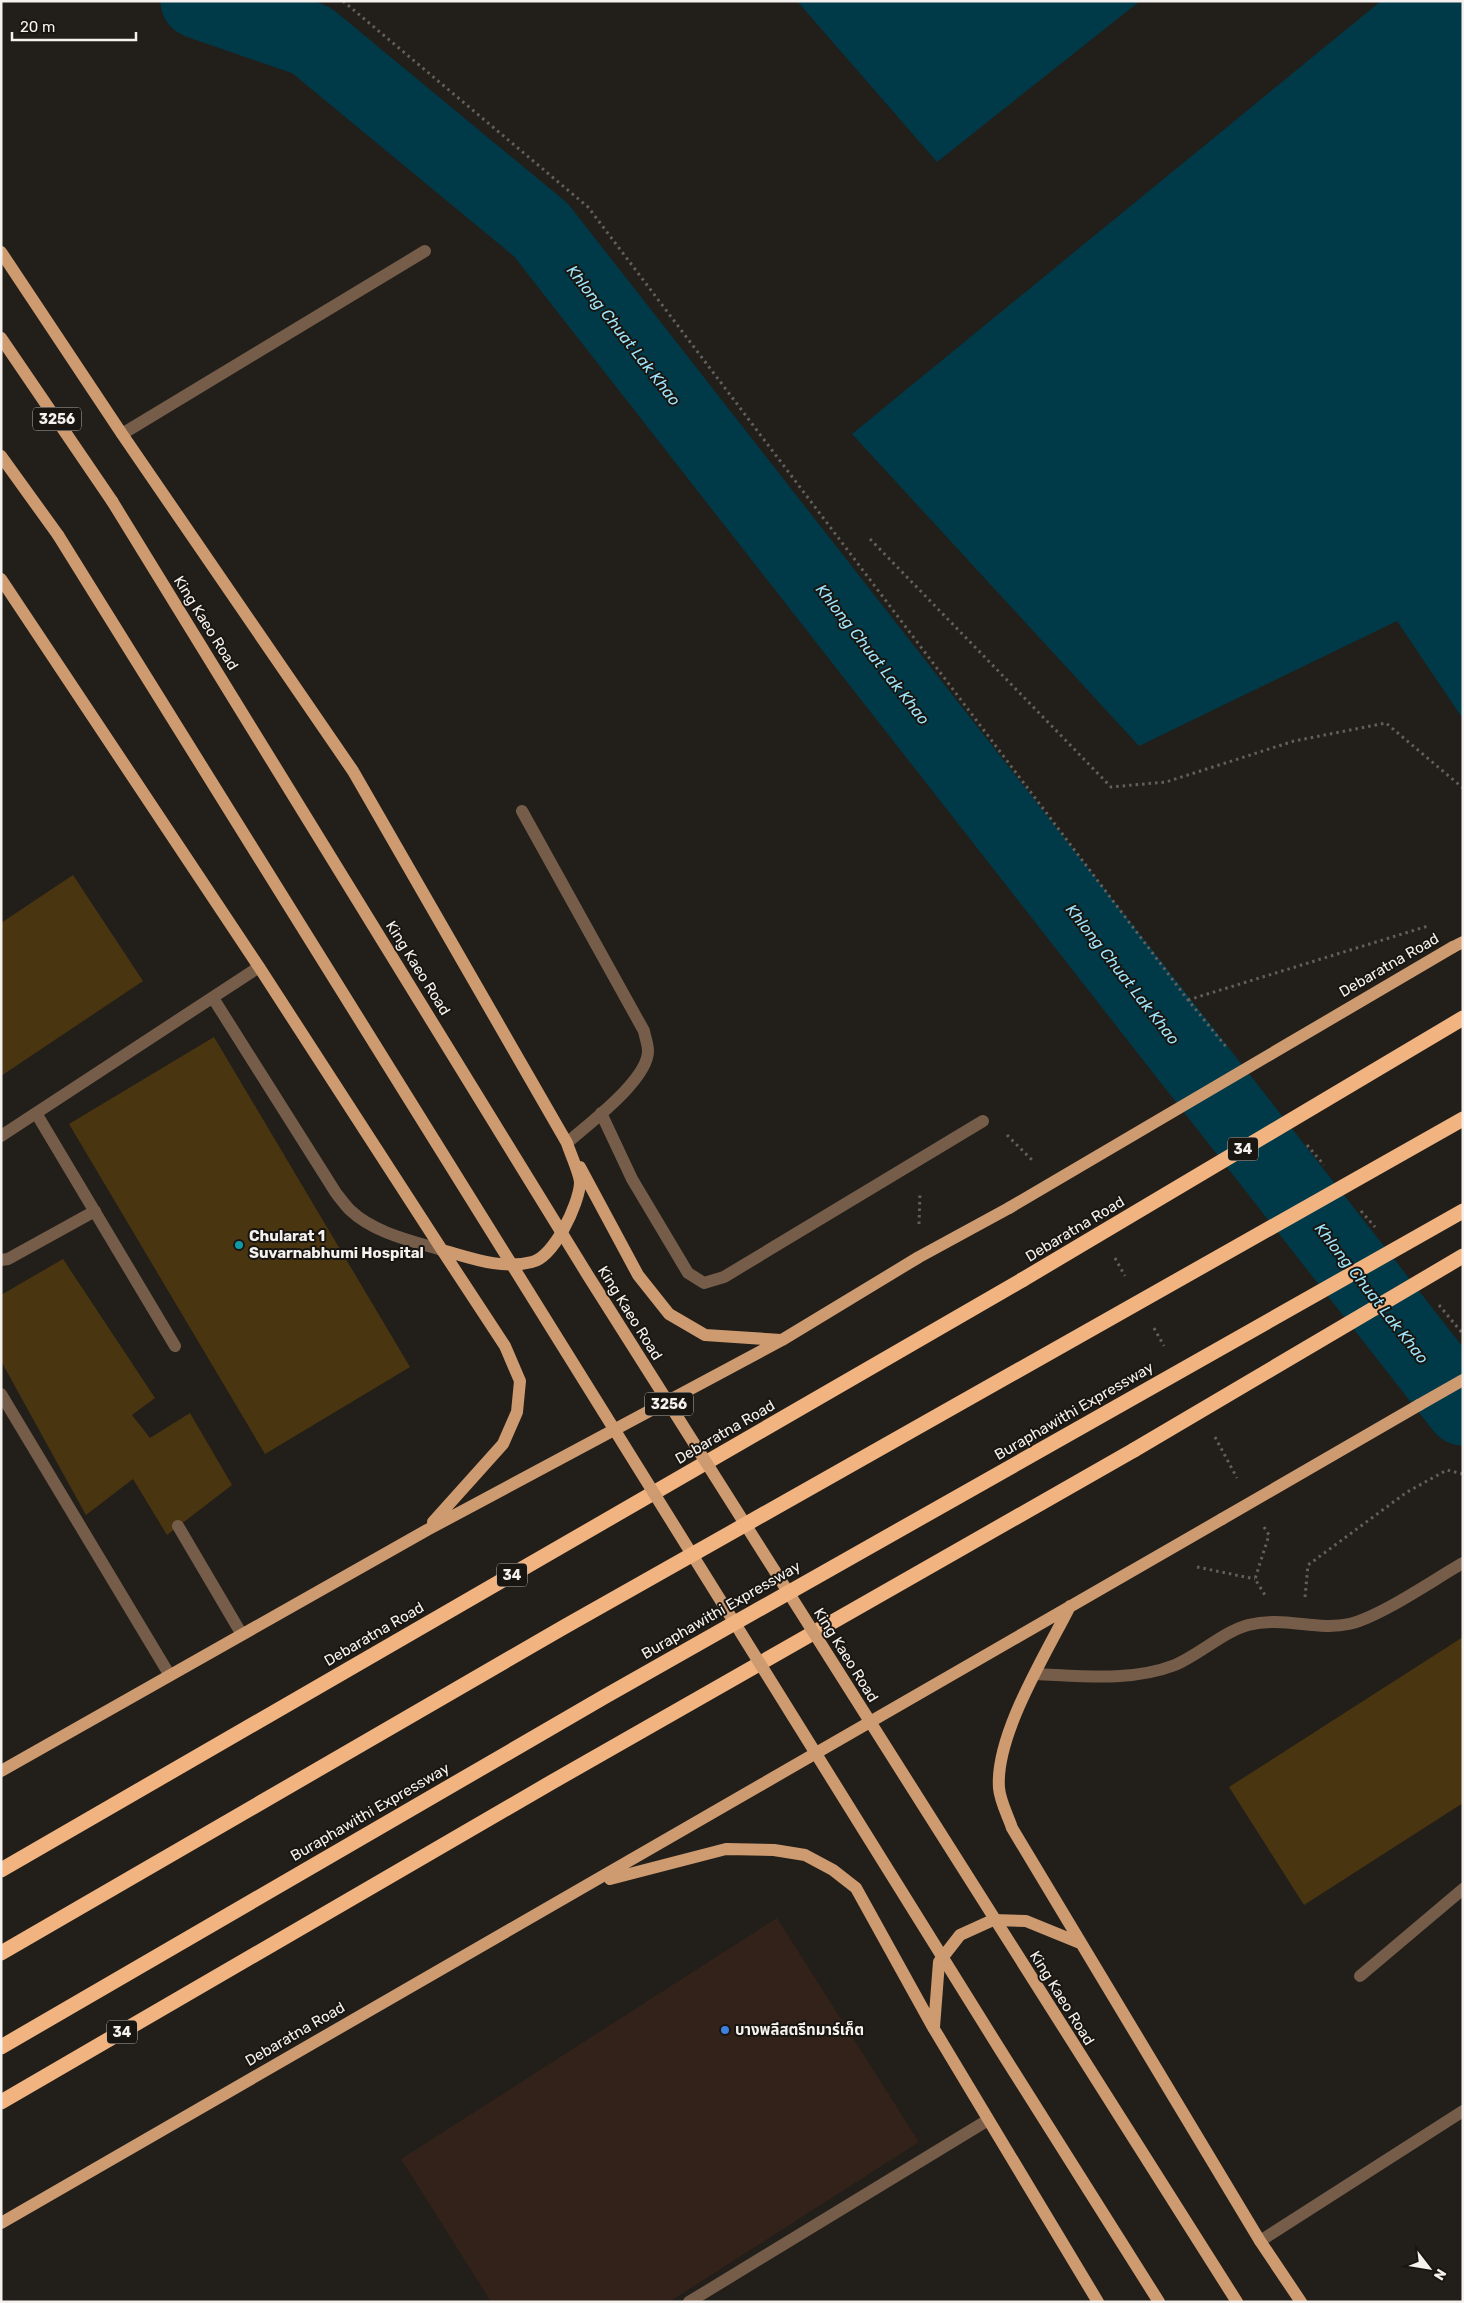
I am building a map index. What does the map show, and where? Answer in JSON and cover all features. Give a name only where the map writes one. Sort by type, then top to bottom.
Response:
[{"type":"highway","name":"Debaratna Road","points":[[1,1870],[1022,1280],[1463,1018]]},
{"type":"highway","points":[[1,1953],[564,1627],[1463,1119]]},
{"type":"highway","name":"Buraphawithi Expressway","points":[[1,2047],[604,1697],[1463,1211]]},
{"type":"highway","name":"34","points":[[1,2102],[552,1782],[1134,1450],[1463,1256]]},
{"type":"main road","points":[[1,252],[122,434],[353,771],[567,1143],[638,1275],[669,1314],[705,1334],[782,1340]]},
{"type":"main road","name":"King Kaeo Road","points":[[1,338],[112,501],[587,1274],[1237,2302]]},
{"type":"main road","points":[[1,456],[58,535],[1159,2302]]},
{"type":"main road","points":[[1,579],[259,967],[505,1346],[520,1380],[517,1412],[503,1444],[427,1530]]},
{"type":"main road","name":"Debaratna Road","points":[[1,1771],[169,1674],[427,1530],[782,1340],[919,1257],[1009,1208],[1458,944]]},
{"type":"main road","points":[[442,1250],[498,1265],[534,1262],[548,1254],[568,1219],[580,1183],[567,1143]]},
{"type":"main road","name":"Debaratna Road","points":[[1,2223],[1463,1380]]},
{"type":"main road","points":[[1070,1606],[1011,1724],[1000,1759],[999,1790],[1012,1828],[1080,1944],[1260,2241],[1301,2302]]},
{"type":"main road","points":[[593,1883],[726,1849],[774,1850],[805,1855],[833,1870],[856,1888],[934,2028],[1098,2302]]},
{"type":"main road","points":[[934,2028],[938,1962],[960,1935],[992,1920],[1026,1921],[1080,1944]]},
{"type":"lane","points":[[122,434],[425,251]]},
{"type":"lane","points":[[522,811],[644,1031],[648,1052],[636,1078],[567,1143]]},
{"type":"lane","points":[[1,1136],[259,967]]},
{"type":"lane","points":[[213,998],[336,1192],[351,1211],[372,1224],[402,1238],[442,1250]]},
{"type":"lane","points":[[36,1113],[175,1346]]},
{"type":"lane","points":[[601,1113],[632,1179],[688,1274],[704,1283],[724,1277],[983,1121]]},
{"type":"lane","points":[[1,1260],[8,1260],[95,1211]]},
{"type":"lane","points":[[1,1394],[169,1674]]},
{"type":"lane","points":[[178,1526],[241,1634]]},
{"type":"lane","points":[[1036,1674],[1119,1676],[1151,1672],[1176,1664],[1245,1626],[1268,1621],[1324,1626],[1350,1624],[1377,1612],[1463,1563]]},
{"type":"lane","points":[[1360,1976],[1463,1889]]},
{"type":"lane","points":[[1260,2241],[1463,2111]]},
{"type":"lane","points":[[689,2302],[988,2120]]},
{"type":"path","points":[[343,1],[588,207],[1188,1000],[1231,1053]]},
{"type":"path","points":[[870,538],[1111,787],[1166,782],[1294,741],[1386,723],[1463,788]]},
{"type":"path","points":[[1188,1000],[1434,924]]},
{"type":"path","points":[[1306,1144],[1325,1167]]},
{"type":"path","points":[[1356,1205],[1381,1235]]},
{"type":"path","points":[[1438,1303],[1463,1334]]},
{"type":"path","points":[[1156,1558],[1255,1579]]},
{"type":"shaded area","name":"บางพลีสตรีทมาร์เก็ต","points":[[777,1918],[919,2142],[669,2302],[491,2302],[401,2159]]},
{"type":"water","points":[[797,1],[1140,1],[937,162]]},
{"type":"water","points":[[1381,1],[1463,1],[1463,719],[1397,621],[1139,746],[852,434]]},
{"type":"building","points":[[73,875],[143,981],[1,1076],[1,923]]},
{"type":"building","name":"Chularat 1 Suvarnabhumi Hospital","points":[[214,1037],[410,1367],[265,1454],[69,1124]]},
{"type":"building","points":[[63,1259],[155,1398],[132,1415],[150,1438],[190,1413],[232,1485],[167,1535],[133,1479],[86,1515],[1,1361],[1,1295]]},
{"type":"building","points":[[1463,1637],[1463,1803],[1304,1905],[1229,1787]]},
{"type":"waterway","name":"Khlong Chuat Lak Khao","points":[[198,1],[311,40],[541,230],[1463,1408]]},
{"type":"place","name":"Chularat 1 Suvarnabhumi Hospital","points":[[239,1245]]},
{"type":"place","name":"บางพลีสตรีทมาร์เก็ต","points":[[725,2030]]}]
